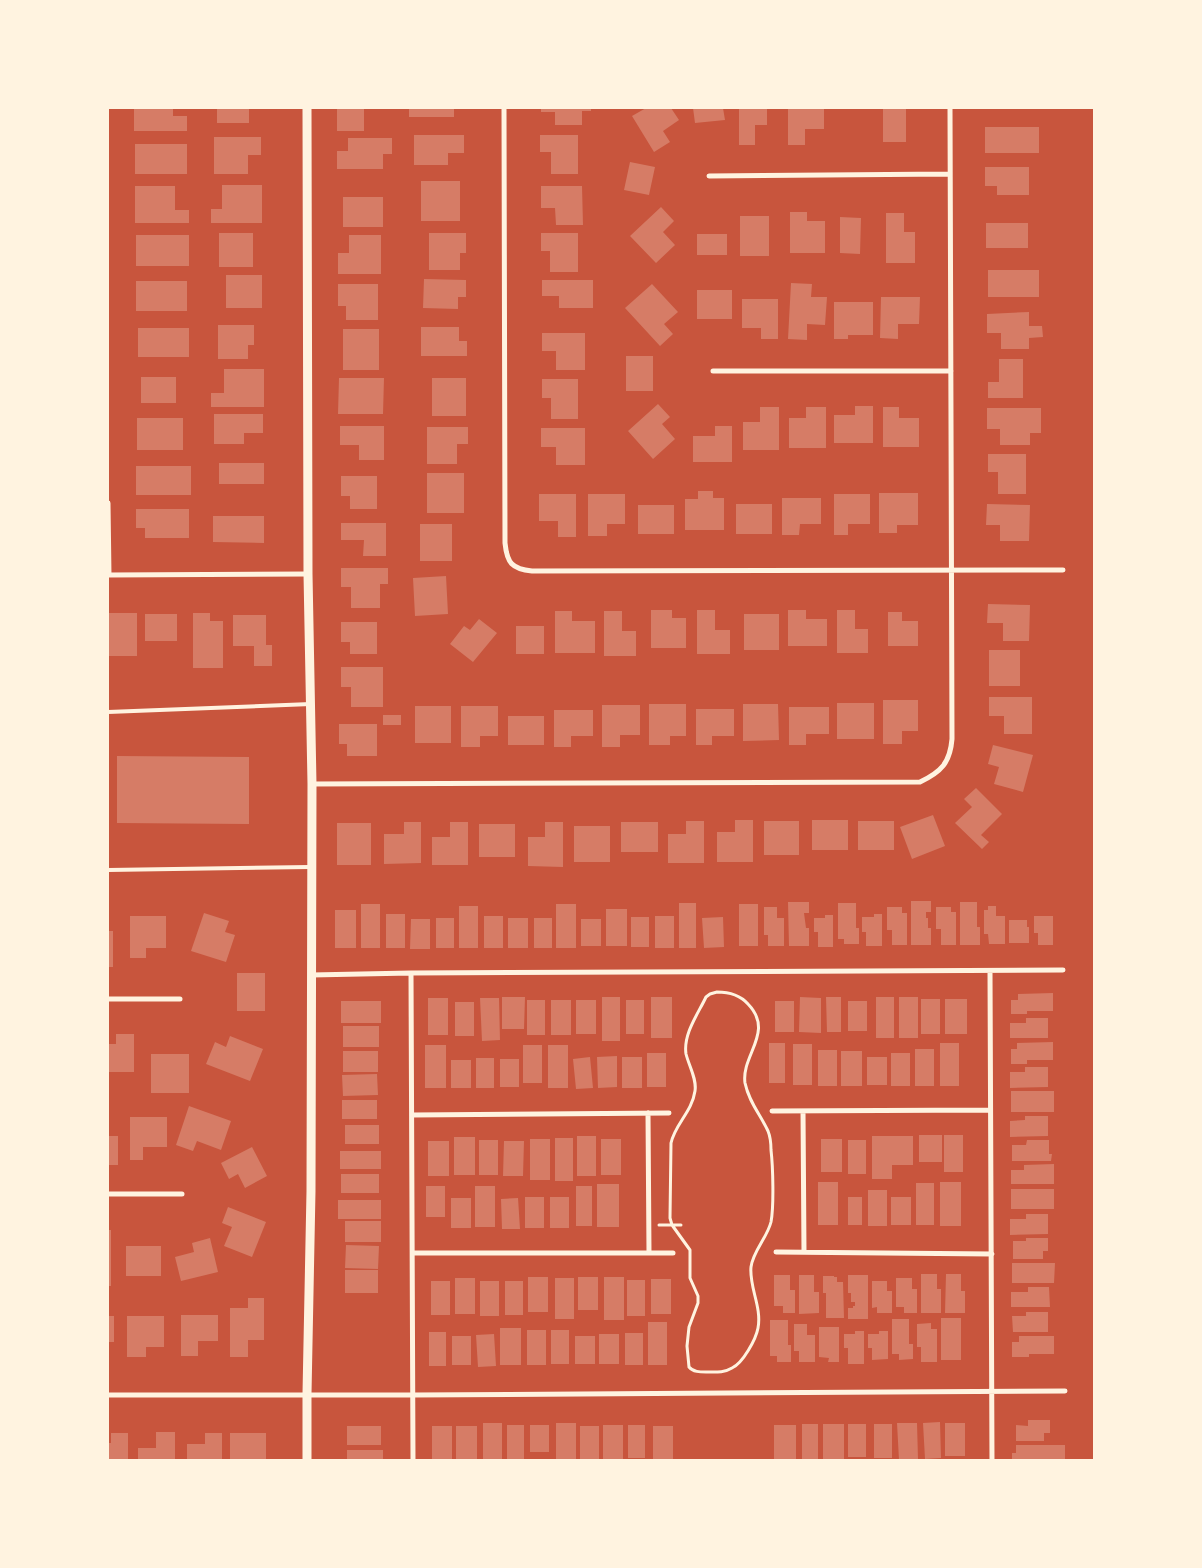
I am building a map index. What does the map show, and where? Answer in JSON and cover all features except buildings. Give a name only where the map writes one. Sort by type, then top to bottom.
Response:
[{"type":"street","points":[[306,108],[308,574],[312,784],[311,1191],[307,1460]]},
{"type":"street","points":[[504,108],[505,543],[507,558],[512,565],[520,570],[532,571],[1063,570]]},
{"type":"street","points":[[312,784],[920,782],[935,775],[945,764],[951,749],[952,739],[950,108]]},
{"type":"street","points":[[709,176],[950,174]]},
{"type":"street","points":[[713,371],[951,371]]},
{"type":"street","points":[[108,503],[108,575],[308,574]]},
{"type":"street","points":[[311,975],[1063,970]]},
{"type":"street","points":[[990,971],[992,1460]]},
{"type":"street","points":[[411,973],[413,1460]]},
{"type":"street","points":[[108,999],[180,999]]},
{"type":"street","points":[[772,1111],[990,1110]]},
{"type":"street","points":[[803,1111],[804,1252]]},
{"type":"street","points":[[412,1115],[669,1113]]},
{"type":"street","points":[[648,1114],[649,1253]]},
{"type":"street","points":[[108,1194],[182,1194]]},
{"type":"street","points":[[776,1252],[992,1254]]},
{"type":"street","points":[[413,1253],[673,1253]]},
{"type":"street","points":[[108,1395],[1065,1391]]},
{"type":"lane","points":[[108,712],[310,704]]},
{"type":"lane","points":[[108,870],[312,867]]},
{"type":"path","points":[[717,992],[732,994],[747,1003],[753,1010],[758,1028],[757,1040],[745,1074],[750,1099],[770,1137],[772,1199],[771,1221],[751,1269],[758,1305],[758,1331],[750,1348],[733,1368],[717,1372],[691,1370],[688,1367],[687,1346],[689,1327],[698,1303],[698,1296],[690,1278],[690,1250],[672,1224],[670,1218],[671,1143],[674,1132],[691,1106],[696,1089],[686,1054],[686,1038],[706,997],[717,992]]},
{"type":"path","points":[[649,1224],[681,1224]]}]
